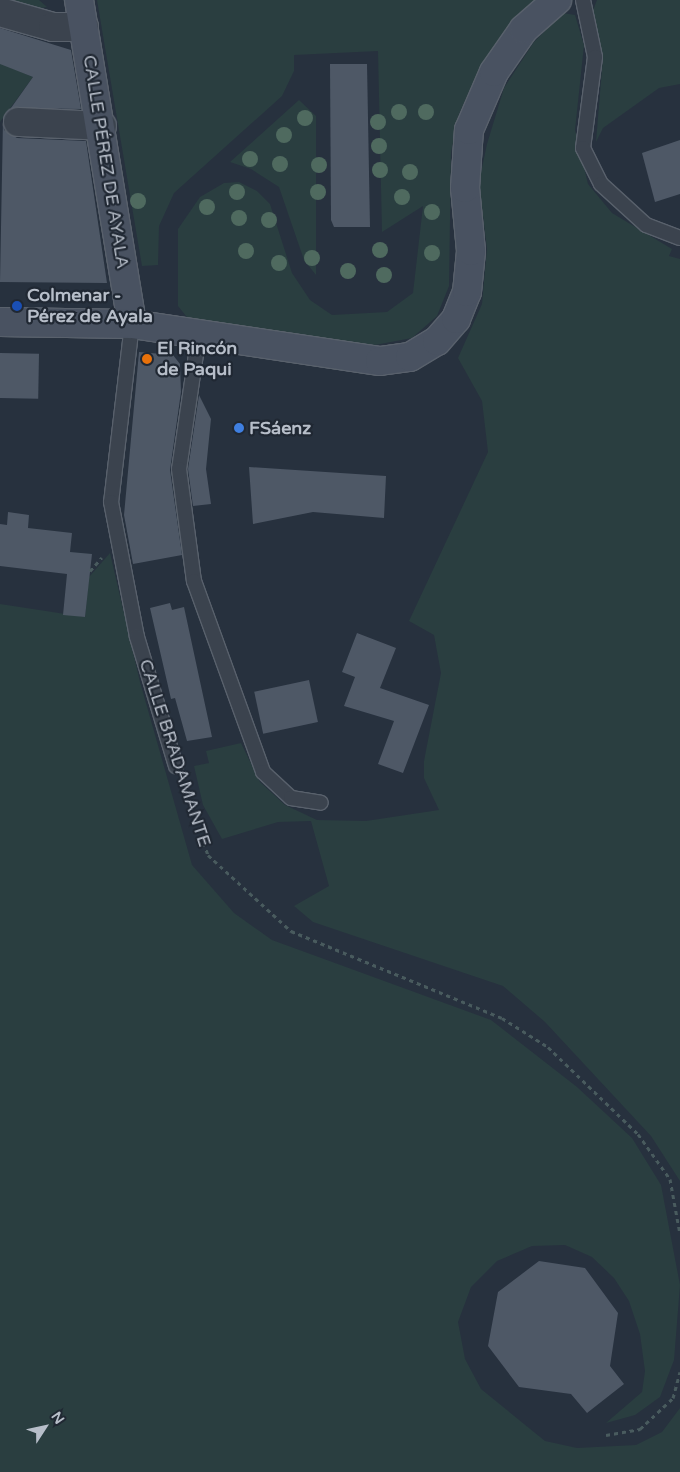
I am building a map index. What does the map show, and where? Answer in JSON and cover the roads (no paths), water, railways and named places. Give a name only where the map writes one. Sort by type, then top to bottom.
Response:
[{"type":"main road","name":"CALLE PÉREZ DE AYALA","points":[[79,0],[102,126],[132,324]]},
{"type":"main road","points":[[0,322],[132,324],[380,361],[410,357],[437,340],[456,319],[466,292],[471,251],[465,188],[469,130],[494,72],[524,28],[557,0]]},
{"type":"street","points":[[0,12],[54,27],[84,27]]},
{"type":"street","points":[[18,122],[102,126]]},
{"type":"lane","points":[[583,0],[595,57],[582,148],[601,184],[646,225],[680,238]]},
{"type":"lane","name":"CALLE BRADAMANTE","points":[[132,324],[111,502],[137,637],[176,766]]},
{"type":"lane","points":[[199,334],[179,469],[194,581],[263,772],[291,798],[321,804]]},
{"type":"place","name":"Colmenar - Pérez de Ayala","points":[[17,306]]},
{"type":"place","name":"El Rincón de Paqui","points":[[147,359]]},
{"type":"place","name":"FSáenz","points":[[239,428]]}]
